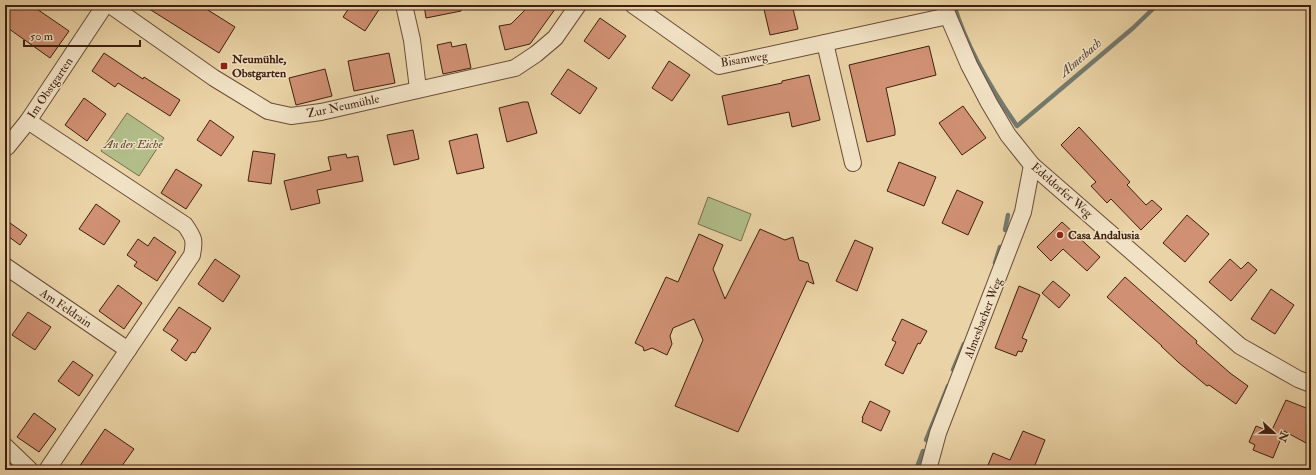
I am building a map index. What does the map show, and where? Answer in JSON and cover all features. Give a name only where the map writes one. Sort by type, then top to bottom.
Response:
[{"type":"street","name":"Im Obstgarten","points":[[5,148],[28,121],[105,5]]},
{"type":"street","name":"Zur Neumühle","points":[[110,5],[214,78],[268,111],[291,116],[321,112],[515,68],[536,54],[555,38],[578,5]]},
{"type":"street","points":[[404,5],[412,40],[418,90]]},
{"type":"street","name":"Bisamweg","points":[[633,5],[719,66],[825,44],[946,11]]},
{"type":"street","name":"Edeldorfer Weg","points":[[946,11],[969,65],[989,103],[1008,135],[1032,165],[1240,346],[1298,379],[1311,384]]},
{"type":"street","points":[[825,44],[853,163]]},
{"type":"street","points":[[28,121],[185,225],[192,235],[195,243],[192,255],[47,470]]},
{"type":"street","name":"Almesbacher Weg","points":[[928,470],[938,433],[1023,212],[1032,165]]},
{"type":"street","name":"Am Feldrain","points":[[5,266],[128,350]]},
{"type":"street","points":[[5,446],[30,470]]},
{"type":"green space","name":"An der Eiche","points":[[127,113],[164,138],[139,176],[101,151]]},
{"type":"green space","points":[[708,197],[751,214],[741,241],[698,224]]},
{"type":"building","points":[[5,5],[31,5],[69,31],[50,58],[5,26]]},
{"type":"building","points":[[143,5],[200,5],[235,27],[219,53]]},
{"type":"building","points":[[351,5],[382,5],[365,31],[343,17]]},
{"type":"building","points":[[424,5],[461,5],[461,11],[426,18]]},
{"type":"building","points":[[530,5],[558,5],[530,44],[505,50],[499,26],[511,24]]},
{"type":"building","points":[[763,5],[792,5],[798,29],[770,35]]},
{"type":"building","points":[[600,18],[626,36],[609,59],[584,41]]},
{"type":"building","points":[[451,42],[452,47],[466,44],[471,68],[443,74],[437,45]]},
{"type":"building","points":[[929,46],[936,75],[886,88],[895,135],[867,142],[849,65]]},
{"type":"building","points":[[104,53],[143,79],[144,77],[180,100],[170,116],[118,83],[115,87],[92,71]]},
{"type":"building","points":[[389,53],[395,83],[354,91],[348,61]]},
{"type":"building","points":[[669,61],[690,75],[672,101],[652,88]]},
{"type":"building","points":[[325,69],[332,96],[296,105],[289,78]]},
{"type":"building","points":[[568,69],[597,88],[580,114],[551,94]]},
{"type":"building","points":[[809,75],[820,120],[792,127],[789,112],[728,125],[722,96],[782,83],[782,81]]},
{"type":"building","points":[[84,98],[106,114],[87,141],[65,125]]},
{"type":"building","points":[[528,102],[537,133],[507,142],[499,108]]},
{"type":"building","points":[[963,106],[986,138],[962,155],[939,123]]},
{"type":"building","points":[[210,120],[234,137],[221,156],[197,140]]},
{"type":"building","points":[[1079,127],[1130,182],[1127,185],[1146,205],[1152,200],[1162,209],[1141,230],[1111,199],[1107,203],[1091,186],[1096,182],[1061,145]]},
{"type":"building","points":[[413,130],[419,159],[394,165],[387,135]]},
{"type":"building","points":[[477,134],[484,168],[457,174],[449,141]]},
{"type":"building","points":[[253,151],[275,154],[271,184],[248,181]]},
{"type":"building","points":[[346,154],[347,158],[358,156],[363,181],[317,190],[320,203],[291,210],[284,181],[331,170],[328,157]]},
{"type":"building","points":[[899,162],[936,177],[924,206],[887,191]]},
{"type":"building","points":[[176,169],[202,185],[186,209],[161,193]]},
{"type":"building","points":[[957,190],[983,202],[968,235],[942,223]]},
{"type":"building","points":[[96,204],[120,221],[104,245],[79,229]]},
{"type":"building","points":[[1187,215],[1209,234],[1185,262],[1163,243]]},
{"type":"building","points":[[1062,222],[1100,257],[1087,271],[1063,249],[1051,261],[1037,247]]},
{"type":"building","points":[[10,223],[27,235],[20,245],[5,234],[5,231]]},
{"type":"building","points":[[760,229],[785,240],[793,237],[799,260],[808,263],[814,284],[807,281],[738,432],[675,406],[703,340],[694,319],[673,328],[670,336],[672,344],[667,355],[652,348],[644,351],[643,347],[635,343],[666,277],[678,282],[699,234],[723,245],[713,269],[725,299]]},
{"type":"building","points":[[154,237],[176,252],[157,281],[134,266],[137,262],[127,255],[138,239],[148,246]]},
{"type":"building","points":[[855,240],[873,248],[857,291],[836,281]]},
{"type":"building","points":[[215,259],[240,276],[223,302],[198,284]]},
{"type":"building","points":[[1230,259],[1241,269],[1248,262],[1257,270],[1231,301],[1209,282]]},
{"type":"building","points":[[1125,277],[1197,341],[1196,343],[1230,373],[1248,386],[1236,404],[1209,385],[1207,386],[1178,362],[1107,297]]},
{"type":"building","points":[[1053,281],[1070,295],[1059,308],[1042,293]]},
{"type":"building","points":[[118,285],[142,303],[124,329],[99,311]]},
{"type":"building","points":[[1019,286],[1040,295],[1022,338],[1027,340],[1022,352],[1018,351],[1016,356],[995,348]]},
{"type":"building","points":[[1271,289],[1294,305],[1275,334],[1251,319]]},
{"type":"building","points":[[179,307],[211,328],[195,353],[192,352],[186,361],[171,350],[178,340],[163,330]]},
{"type":"building","points":[[28,312],[51,327],[35,350],[12,335]]},
{"type":"building","points":[[902,319],[927,331],[920,344],[918,343],[903,374],[885,365],[896,342],[892,340]]},
{"type":"building","points":[[73,361],[93,375],[79,396],[58,381]]},
{"type":"building","points":[[1286,400],[1311,410],[1311,438],[1306,443],[1284,431],[1273,458],[1253,450],[1255,445],[1249,442],[1256,426],[1271,432]]},
{"type":"building","points":[[870,401],[890,411],[881,431],[862,422],[862,418]]},
{"type":"building","points":[[34,413],[56,429],[39,452],[17,437]]},
{"type":"building","points":[[105,429],[134,449],[119,470],[77,470]]},
{"type":"building","points":[[1023,431],[1045,440],[1033,470],[986,470],[993,453],[1010,460]]},
{"type":"waterway","name":"Almesbach","points":[[954,5],[959,21],[981,68],[998,98],[1017,126],[1133,28],[1157,5]]},
{"type":"waterway","name":"Almesbach","points":[[1005,230],[1008,215]]},
{"type":"waterway","name":"Almesbach","points":[[995,263],[1000,247]]},
{"type":"waterway","name":"Almesbach","points":[[953,370],[964,344]]},
{"type":"waterway","name":"Almesbach","points":[[926,440],[948,386]]},
{"type":"waterway","name":"Almesbach","points":[[916,470],[923,451]]},
{"type":"place","name":"Neumühle, Obstgarten","points":[[224,66]]},
{"type":"place","name":"Casa Andalusia","points":[[1060,235]]}]
